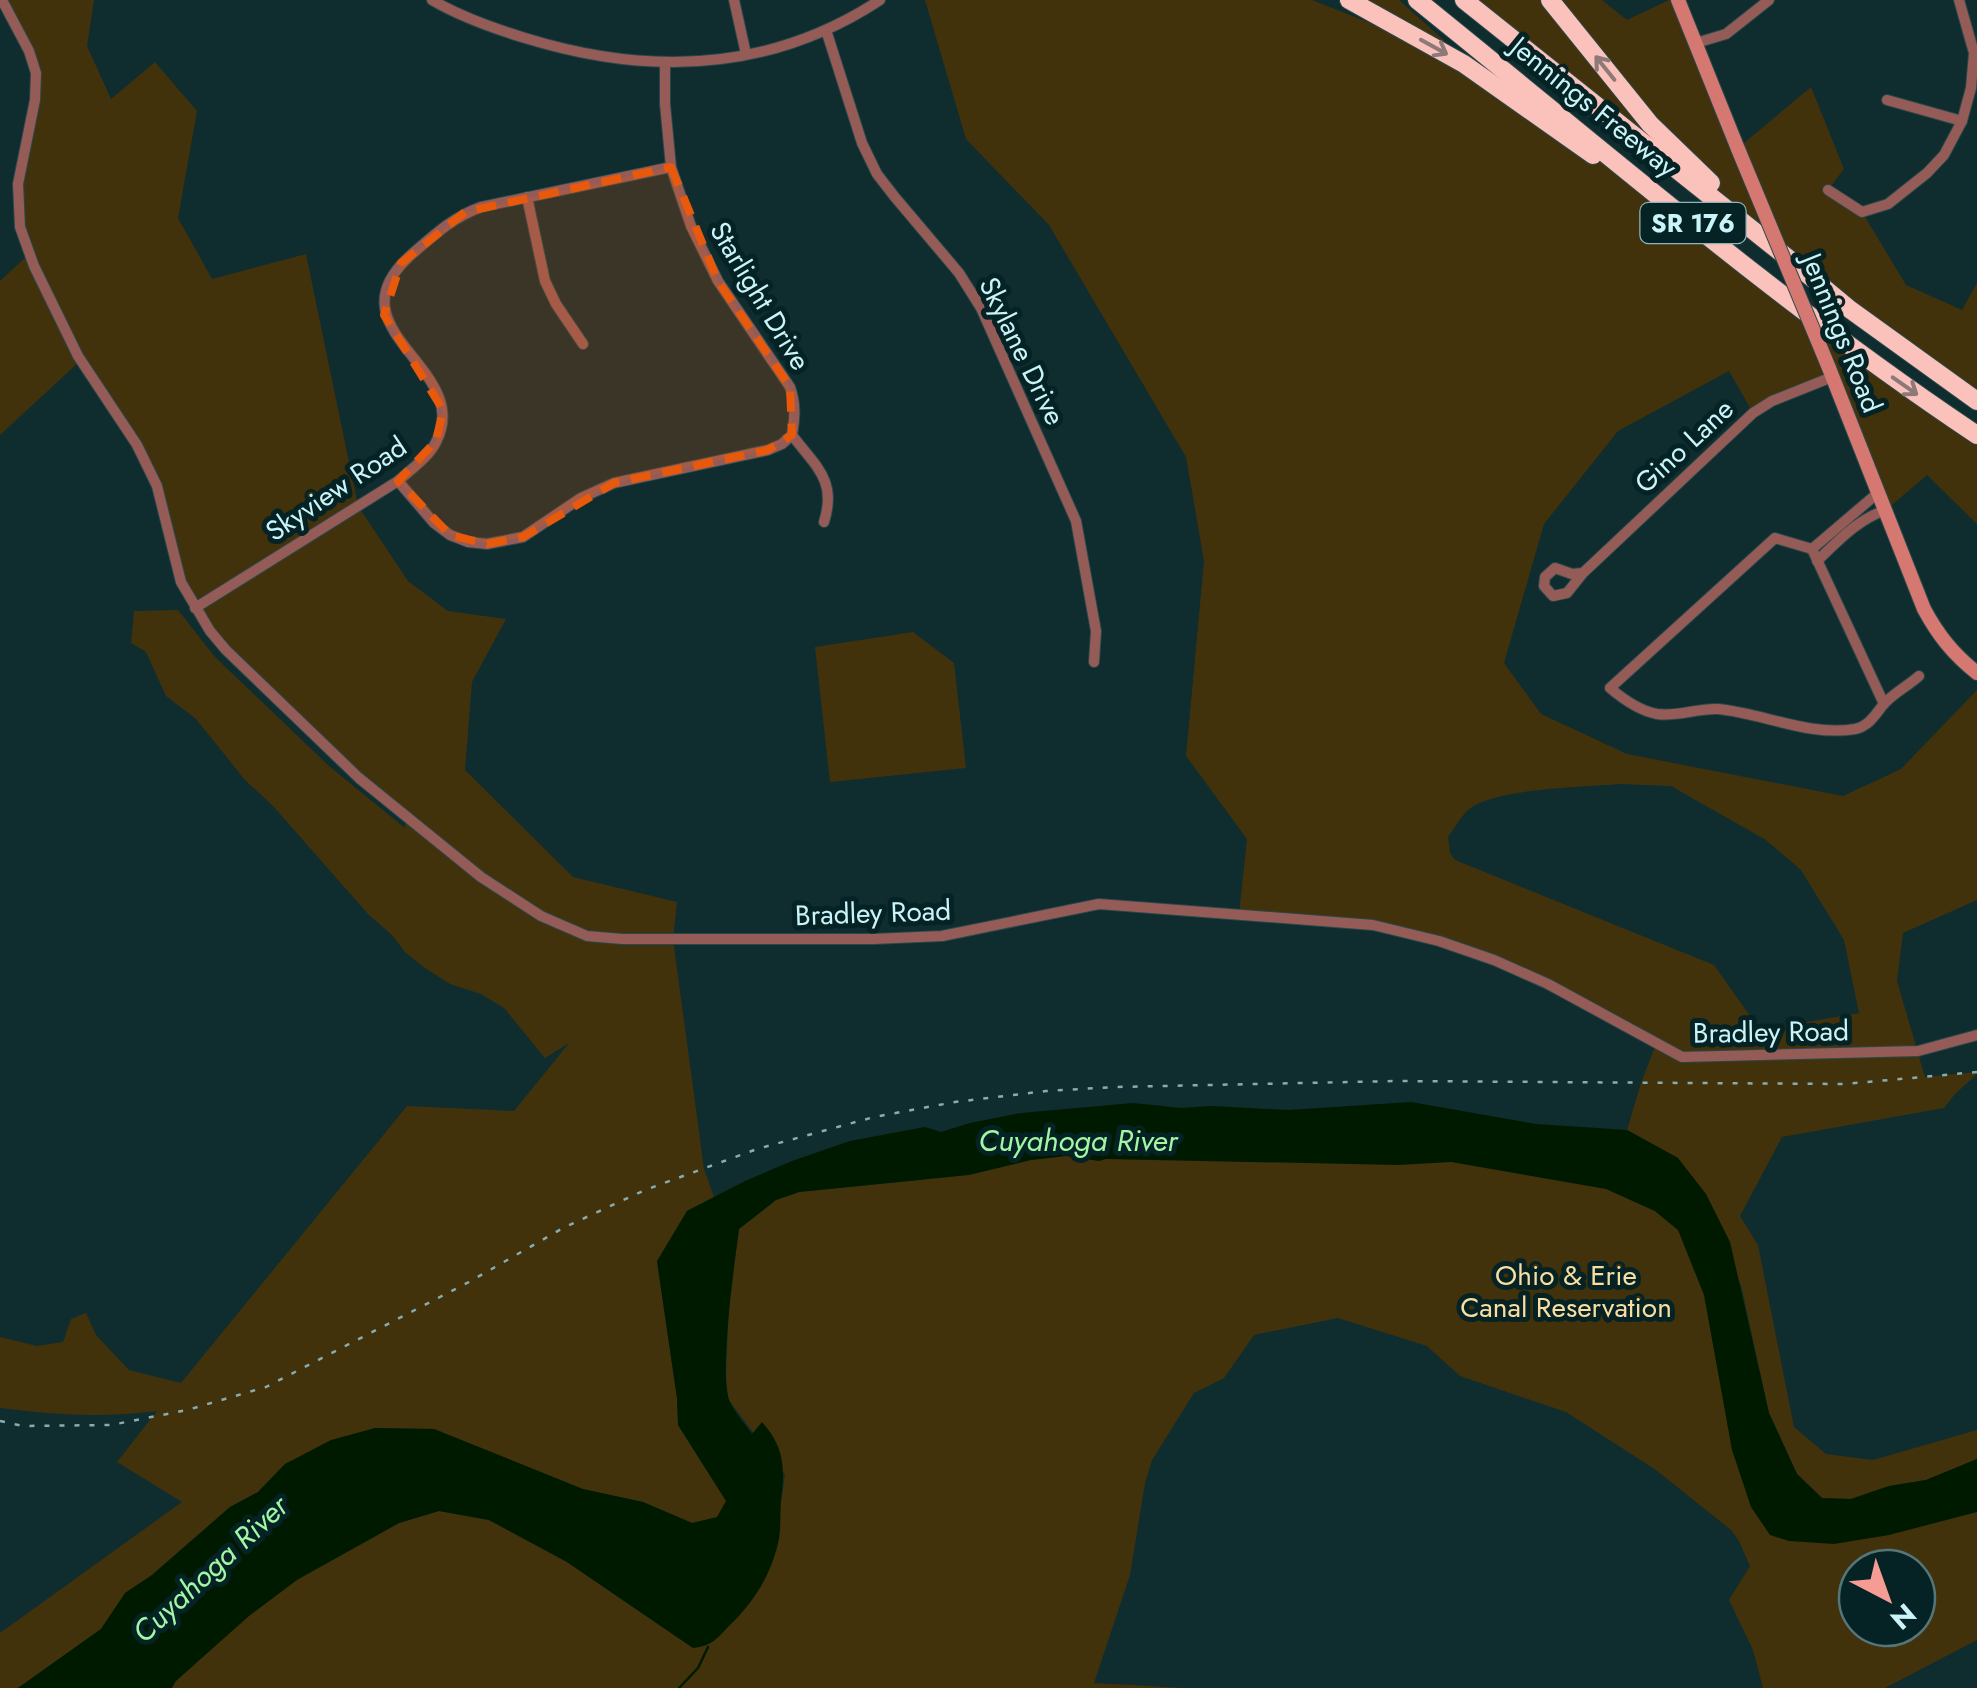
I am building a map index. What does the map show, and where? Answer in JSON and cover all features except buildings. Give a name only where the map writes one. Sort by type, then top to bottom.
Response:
[{"type":"highway","points":[[1349,0],[1464,64],[1567,138],[1650,189]]},
{"type":"highway","name":"Jennings Freeway","points":[[1417,0],[1861,355],[1977,434]]},
{"type":"highway","name":"Jennings Freeway","points":[[1464,0],[1848,308],[1977,401]]},
{"type":"highway","points":[[1550,0],[1660,134],[1794,263]]},
{"type":"street","name":"Bradley Road","points":[[2,0],[36,73],[36,100],[18,184],[20,227],[34,266],[81,361],[137,445],[157,486],[180,582],[194,608],[226,650],[359,778],[481,877],[540,916],[587,936],[622,939],[942,936],[1099,904],[1373,924],[1494,960],[1548,984],[1682,1057],[1918,1051],[1977,1035]]},
{"type":"street","points":[[432,0],[487,26],[549,46],[606,58],[666,63],[746,54],[826,30],[880,0]]},
{"type":"street","points":[[734,0],[746,54]]},
{"type":"street","name":"Jennings Road","points":[[1678,0],[1924,609],[1939,636],[1977,672]]},
{"type":"street","points":[[1696,43],[1726,34],[1769,0]]},
{"type":"street","points":[[1828,190],[1862,212],[1888,204],[1944,155],[1962,121],[1971,88],[1974,54],[1958,0]]},
{"type":"street","name":"Skylane Drive","points":[[826,30],[862,143],[877,174],[959,273],[981,308],[1076,521],[1096,631],[1094,662]]},
{"type":"street","name":"Starlight Drive","points":[[666,63],[670,167],[691,226],[718,281],[790,387],[795,422],[792,436]]},
{"type":"street","points":[[1887,100],[1962,121]]},
{"type":"street","name":"Skyview Road","points":[[194,608],[398,480],[436,441],[442,410],[440,397],[384,315],[384,300],[401,263],[451,220],[481,207],[670,167]]},
{"type":"street","points":[[527,197],[546,280],[556,304],[583,344]]},
{"type":"street","name":"Gino Lane","points":[[1583,573],[1752,413],[1831,372]]},
{"type":"street","points":[[398,480],[434,524],[468,542],[488,544],[523,537],[581,498],[614,483],[768,450],[792,436],[826,479],[830,494],[824,522]]},
{"type":"street","points":[[1814,555],[1879,492]]},
{"type":"street","points":[[1814,555],[1871,514],[1886,510]]},
{"type":"street","points":[[1884,704],[1814,555],[1775,538],[1610,688],[1623,700],[1652,714],[1677,716],[1703,709],[1723,710],[1820,729],[1858,729],[1919,676]]},
{"type":"highlighted area","points":[[671,167],[718,281],[790,387],[792,435],[768,450],[614,483],[523,537],[487,544],[450,535],[398,481],[436,441],[443,410],[384,315],[401,263],[465,212]]},
{"type":"green space","points":[[2,0],[94,0],[87,46],[111,99],[155,62],[197,111],[178,218],[212,279],[306,254],[358,506],[408,581],[448,611],[506,619],[472,682],[465,770],[573,877],[677,902],[673,939],[704,1169],[714,1197],[687,1211],[657,1262],[678,1425],[727,1502],[717,1518],[692,1523],[643,1502],[582,1489],[434,1429],[375,1428],[285,1464],[258,1492],[230,1507],[126,1593],[101,1629],[18,1688],[0,1688],[0,1633],[182,1502],[117,1462],[157,1411],[78,1415],[0,1408],[0,1337],[37,1346],[63,1342],[71,1319],[86,1313],[96,1335],[129,1370],[181,1383],[407,1106],[514,1111],[569,1043],[545,1058],[504,1008],[481,994],[450,984],[405,952],[245,780],[196,719],[166,696],[146,652],[131,643],[134,611],[178,610],[215,657],[329,766],[405,828],[405,816],[226,650],[181,582],[157,486],[80,361],[0,435],[0,281],[29,254],[17,205],[36,73]]},
{"type":"green space","points":[[925,0],[1312,0],[1439,50],[1603,161],[1977,435],[1977,524],[1927,475],[1886,510],[1833,377],[1753,413],[1729,371],[1618,431],[1544,524],[1504,663],[1541,714],[1627,754],[1843,796],[1901,769],[1977,690],[1977,900],[1903,933],[1897,981],[1925,1077],[1977,1074],[1944,1108],[1782,1137],[1740,1216],[1758,1245],[1794,1427],[1826,1454],[1873,1460],[1977,1430],[1977,1459],[1926,1480],[1889,1486],[1851,1499],[1822,1498],[1797,1474],[1769,1413],[1741,1285],[1678,1158],[1627,1130],[1656,1044],[1494,960],[1373,925],[1239,915],[1247,839],[1186,756],[1204,561],[1186,457],[1049,225],[966,139]],"holes":[[[1585,786],[1671,786],[1766,840],[1801,870],[1844,940],[1859,1013],[1760,1030],[1714,965],[1455,860],[1450,853],[1448,837],[1464,814],[1496,797]]]},
{"type":"green space","points":[[1360,0],[1399,0],[1447,43],[1447,48]]},
{"type":"green space","points":[[1464,0],[1602,0],[1627,20],[1669,0],[1678,0],[1738,148],[1811,87],[1844,169],[1828,190],[1862,212],[1906,285],[1962,310],[1977,283],[1977,401],[1912,356],[1692,167],[1650,124],[1631,134]]},
{"type":"green space","points":[[913,632],[954,663],[966,768],[830,782],[815,647]]},
{"type":"green space","name":"Ohio & Erie Canal Reservation","points":[[1448,1153],[1579,1176],[1655,1211],[1678,1230],[1711,1299],[1730,1438],[1751,1507],[1977,1510],[1977,1640],[1885,1688],[1763,1688],[1753,1650],[1729,1600],[1750,1566],[1731,1530],[1656,1470],[1566,1412],[1460,1376],[1427,1346],[1338,1318],[1254,1335],[1224,1378],[1194,1393],[1152,1460],[1130,1575],[1094,1683],[1184,1688],[120,1688],[307,1540],[350,1550],[399,1523],[439,1511],[489,1520],[567,1562],[693,1648],[781,1503],[785,1475],[728,1399],[730,1276],[739,1229],[776,1200],[799,1192],[920,1180],[1066,1156]]},
{"type":"water","name":"Cuyahoga River","points":[[1411,1102],[1536,1124],[1627,1130],[1678,1158],[1706,1194],[1730,1242],[1769,1413],[1797,1474],[1822,1498],[1851,1499],[1889,1486],[1926,1480],[1977,1459],[1977,1512],[1889,1535],[1834,1544],[1789,1541],[1770,1535],[1751,1507],[1732,1450],[1704,1295],[1678,1230],[1655,1211],[1606,1189],[1451,1162],[1398,1165],[1099,1161],[1066,1156],[969,1175],[799,1192],[776,1200],[739,1229],[728,1318],[727,1389],[732,1406],[752,1434],[762,1422],[779,1450],[783,1478],[780,1529],[772,1563],[755,1596],[710,1644],[693,1648],[567,1562],[489,1520],[439,1511],[399,1523],[297,1580],[249,1616],[172,1688],[18,1688],[101,1629],[125,1593],[152,1575],[230,1507],[258,1492],[285,1464],[331,1440],[375,1428],[434,1429],[583,1489],[643,1502],[692,1523],[717,1517],[726,1501],[678,1425],[657,1261],[687,1211],[792,1161],[850,1141],[925,1127],[941,1132],[1021,1113],[1133,1103],[1289,1110]]},
{"type":"waterway","points":[[679,1688],[698,1668],[708,1647]]},
{"type":"railway","points":[[0,1421],[23,1426],[111,1425],[187,1410],[266,1387],[469,1282],[563,1228],[645,1190],[757,1149],[874,1117],[955,1102],[1116,1087],[1397,1081],[1845,1084],[1977,1072]]}]
